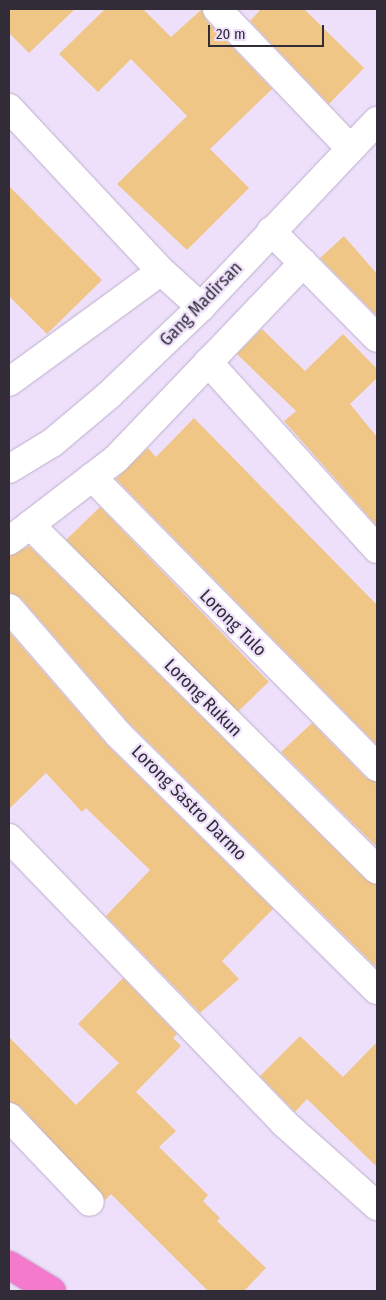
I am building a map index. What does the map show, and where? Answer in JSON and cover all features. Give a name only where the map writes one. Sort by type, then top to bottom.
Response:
[{"type":"highway","points":[[9,1266],[52,1291]]},
{"type":"street","points":[[217,9],[350,148]]},
{"type":"street","points":[[9,108],[161,271],[201,307]]},
{"type":"street","name":"Gang Madirsan","points":[[9,469],[52,443],[201,307],[377,121]]},
{"type":"street","points":[[271,231],[377,338]]},
{"type":"street","points":[[9,541],[116,459],[302,264]]},
{"type":"street","points":[[9,382],[161,271]]},
{"type":"street","points":[[208,362],[377,549]]},
{"type":"street","name":"Lorong Tulo","points":[[92,477],[377,767]]},
{"type":"street","name":"Lorong Rukun","points":[[30,525],[377,869]]},
{"type":"street","name":"Lorong Sastro Darmo","points":[[9,608],[118,734],[377,990]]},
{"type":"street","points":[[9,838],[284,1123],[377,1206]]},
{"type":"street","points":[[9,1117],[90,1202]]},
{"type":"building","points":[[9,9],[75,9],[29,53],[9,33]]},
{"type":"building","points":[[105,9],[143,9],[171,37],[202,9],[206,20],[272,89],[210,149],[249,188],[187,250],[117,184],[187,116],[131,59],[98,92],[59,54]]},
{"type":"building","points":[[261,9],[304,9],[364,68],[329,104],[250,21]]},
{"type":"building","points":[[9,186],[102,280],[47,334],[9,296]]},
{"type":"building","points":[[344,236],[377,274],[377,316],[320,258]]},
{"type":"building","points":[[262,329],[305,371],[343,334],[377,369],[377,378],[350,404],[377,437],[377,526],[284,421],[296,411],[237,354]]},
{"type":"building","points":[[194,418],[377,605],[377,745],[116,479],[148,448],[156,457]]},
{"type":"building","points":[[100,507],[269,682],[235,714],[66,540]]},
{"type":"building","points":[[29,546],[366,880],[377,884],[377,968],[129,723],[21,598],[9,593],[9,556]]},
{"type":"building","points":[[9,632],[107,745],[273,909],[222,961],[239,979],[200,1013],[106,916],[150,870],[86,808],[82,812],[46,773],[9,809]]},
{"type":"building","points":[[312,723],[366,778],[377,782],[377,847],[281,752]]},
{"type":"building","points":[[123,978],[177,1034],[173,1038],[181,1046],[136,1092],[176,1131],[159,1147],[208,1195],[203,1201],[220,1218],[217,1221],[266,1268],[244,1291],[208,1291],[111,1194],[105,1200],[20,1106],[9,1102],[9,1037],[76,1105],[119,1063],[78,1024]]},
{"type":"building","points":[[300,1036],[343,1077],[377,1042],[377,1167],[307,1099],[295,1112],[260,1076]]}]
